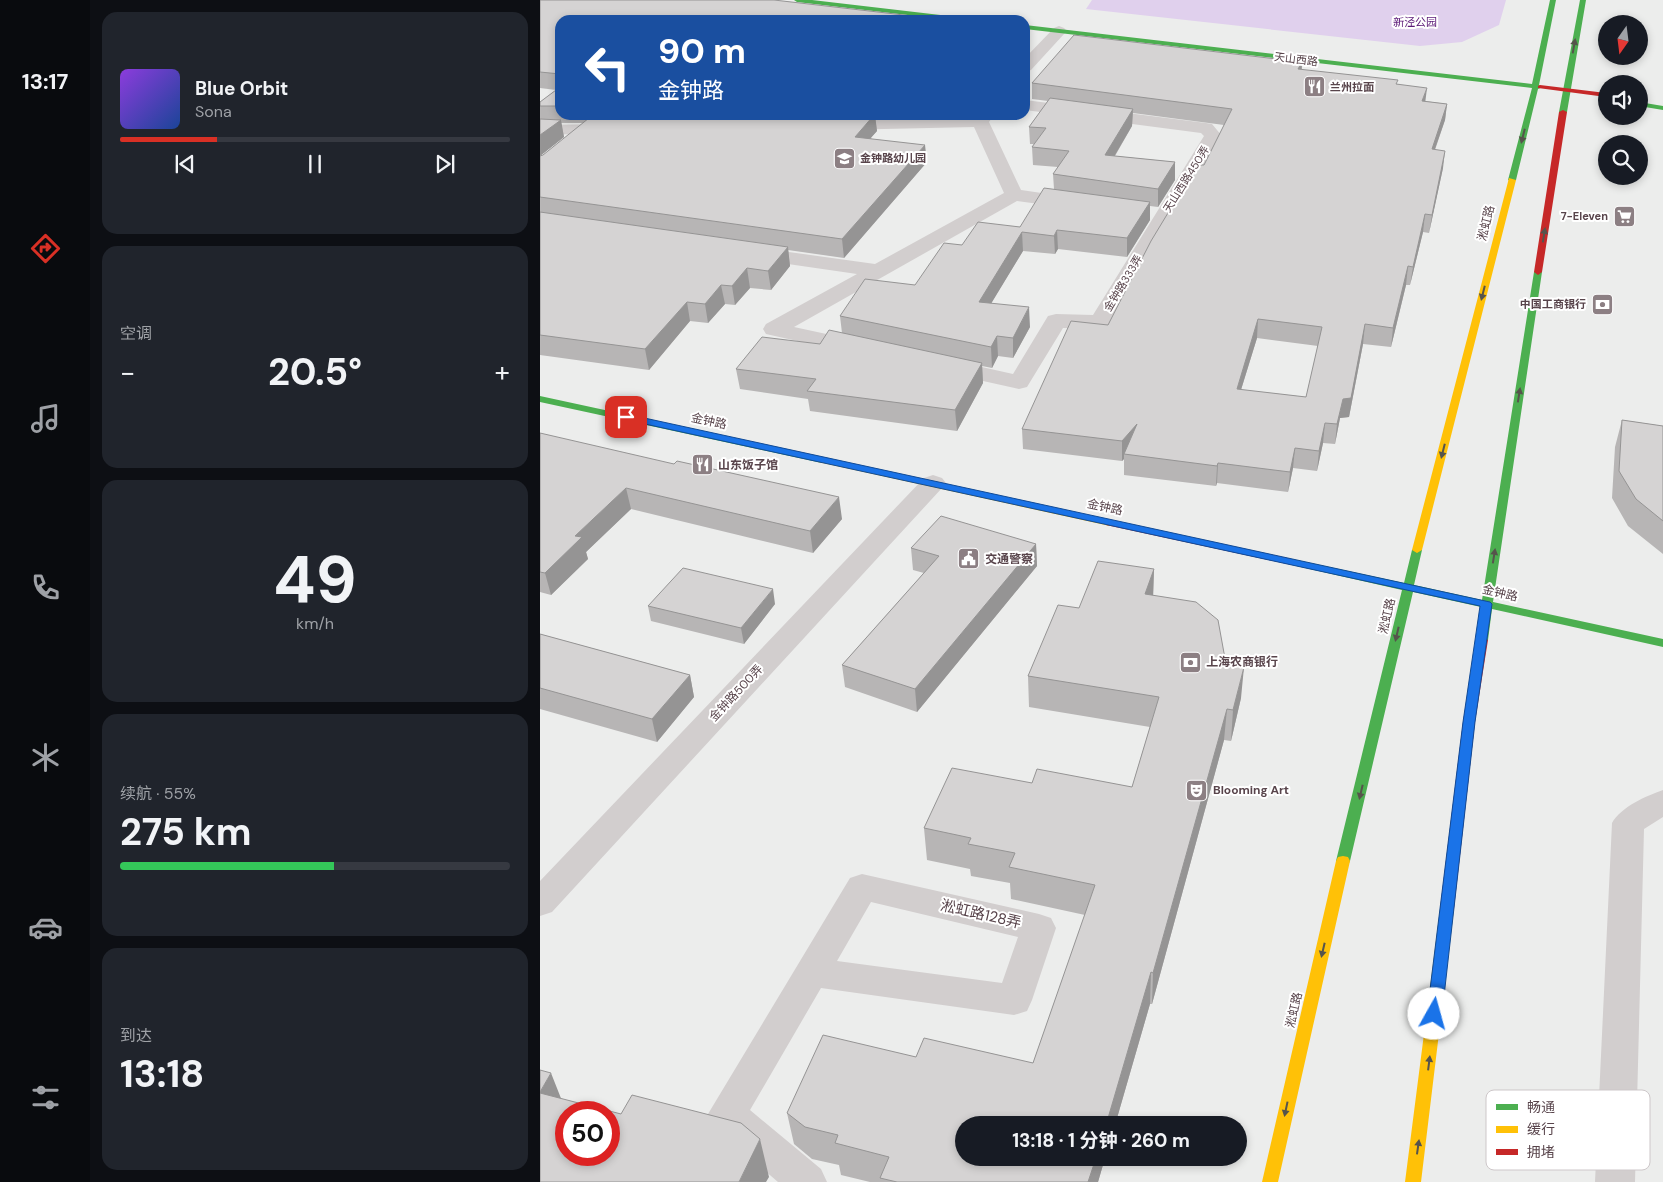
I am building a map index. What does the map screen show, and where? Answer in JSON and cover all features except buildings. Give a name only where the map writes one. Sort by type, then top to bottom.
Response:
[{"type":"main road","points":[[797,0],[924,15]]},
{"type":"main road","name":"淞虹路","points":[[1270,1182],[1304,1026],[1408,586],[1535,88],[1553,0]]},
{"type":"main road","points":[[1413,1182],[1469,722],[1486,604],[1566,92],[1584,0]]},
{"type":"main road","name":"天山西路","points":[[1030,28],[1598,96]]},
{"type":"main road","points":[[1648,99],[1663,100]]},
{"type":"main road","points":[[1648,106],[1663,108]]},
{"type":"main road","name":"金钟路","points":[[540,399],[1408,586],[1663,643]]},
{"type":"street","points":[[1030,62],[1060,31]]},
{"type":"street","name":"天山西路450弄","points":[[1030,106],[1206,128],[1213,136],[1155,214]]},
{"type":"street","points":[[826,125],[957,120]]},
{"type":"street","points":[[983,120],[1014,195]]},
{"type":"street","points":[[540,130],[626,129]]},
{"type":"street","points":[[567,146],[588,130]]},
{"type":"street","points":[[878,352],[774,330],[1014,195],[1089,205]]},
{"type":"street","name":"金钟路333弄","points":[[925,362],[1019,382],[1056,321],[1100,322],[1155,214]]},
{"type":"street","points":[[730,250],[877,271]]},
{"type":"street","name":"金钟路500弄","points":[[540,903],[933,483]]},
{"type":"street","points":[[1618,1090],[1628,823],[1663,802]]},
{"type":"street","name":"淞虹路128弄","points":[[807,1182],[727,1114],[862,887],[1039,928],[1014,1000],[813,972]]},
{"type":"green space","name":"新泾公园","points":[[1092,0],[1506,0],[1499,25],[1462,42],[1420,46],[1086,9]]},
{"type":"traffic: fast","points":[[797,0],[924,15]]},
{"type":"traffic: fast","points":[[1512,180],[1535,88],[1553,0]]},
{"type":"traffic: fast","points":[[1563,112],[1583,0]]},
{"type":"traffic: fast","points":[[1030,28],[1540,87]]},
{"type":"traffic: fast","points":[[1648,106],[1663,108]]},
{"type":"traffic: fast","points":[[1482,640],[1538,272]]},
{"type":"traffic: fast","points":[[540,399],[822,460]]},
{"type":"traffic: fast","points":[[1343,861],[1417,550]]},
{"type":"traffic: fast","points":[[1292,562],[1663,643]]},
{"type":"traffic: slow","points":[[1417,550],[1512,180]]},
{"type":"traffic: slow","points":[[822,460],[1110,523]]},
{"type":"traffic: slow","points":[[1270,1182],[1343,861]]},
{"type":"traffic: slow","points":[[1413,1182],[1447,909]]},
{"type":"traffic: jam","points":[[1540,87],[1598,94]]},
{"type":"traffic: jam","points":[[1538,272],[1563,112]]},
{"type":"traffic: jam","points":[[1110,523],[1292,562]]},
{"type":"traffic: jam","points":[[1447,909],[1469,722],[1482,640]]},
{"type":"place","name":"兰州拉面","points":[[1314,87]]},
{"type":"place","name":"金钟路幼儿园","points":[[844,158]]},
{"type":"place","name":"7-Eleven","points":[[1624,216]]},
{"type":"place","name":"中国工商银行","points":[[1602,304]]},
{"type":"place","name":"山东饭子馆","points":[[702,465]]},
{"type":"place","name":"交通警察","points":[[969,559]]},
{"type":"place","name":"上海农商银行","points":[[1190,662]]},
{"type":"place","name":"Blooming Art","points":[[1197,790]]},
{"type":"route","points":[[626,417],[1486,604],[1469,722],[1434,1014]]}]
